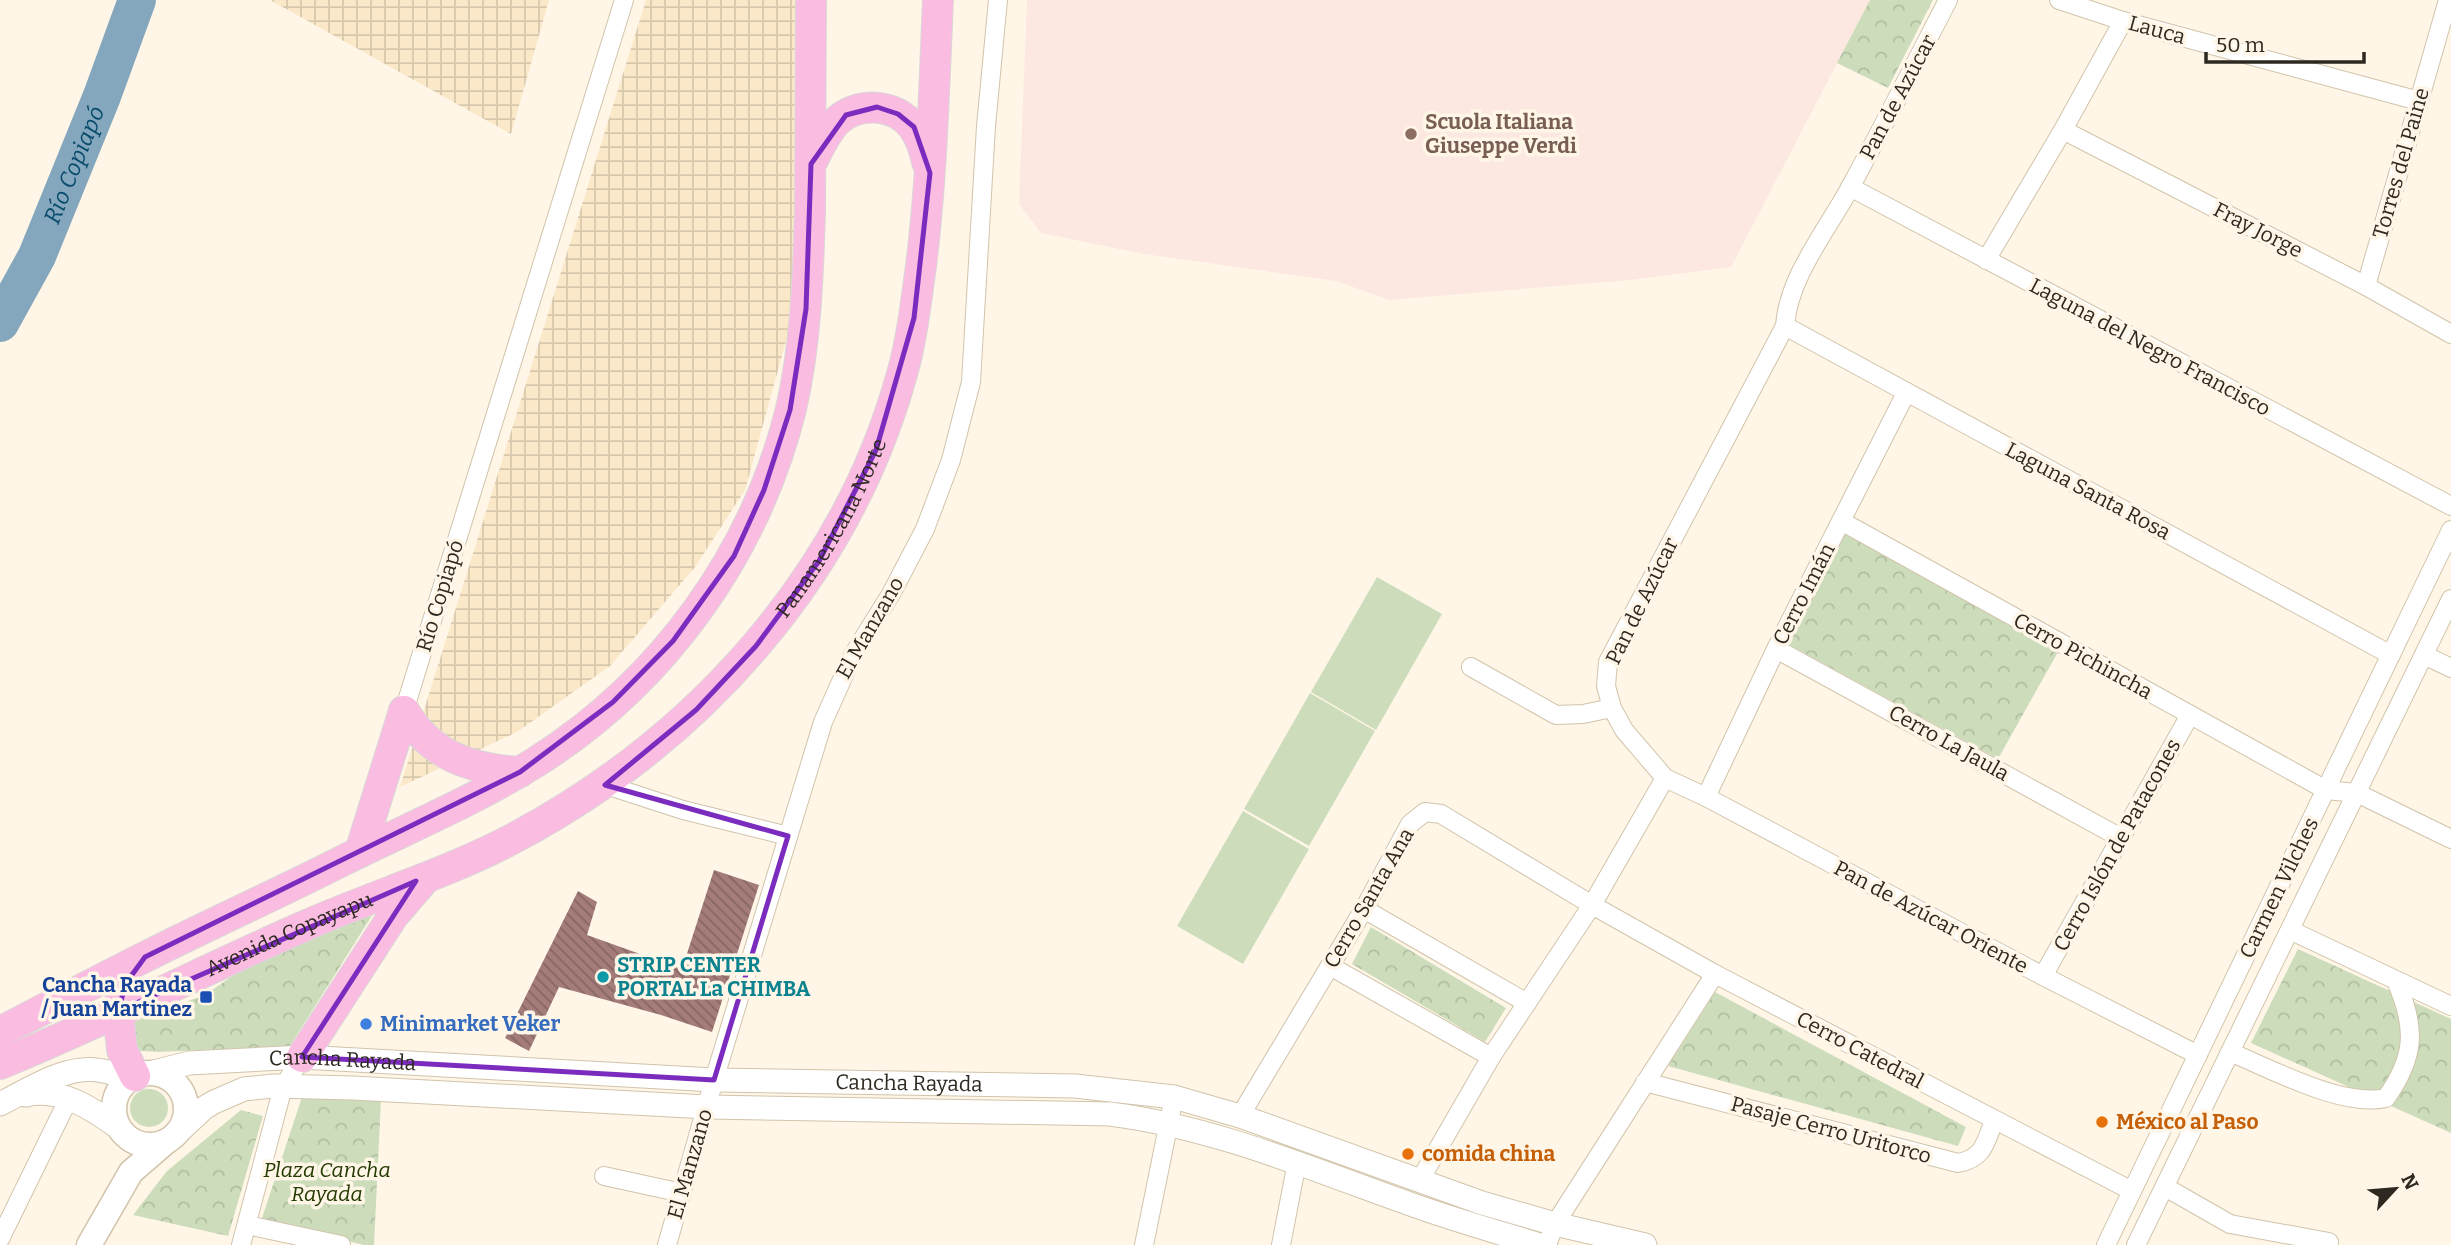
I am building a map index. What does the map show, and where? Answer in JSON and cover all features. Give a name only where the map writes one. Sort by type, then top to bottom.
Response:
[{"type":"highway","points":[[360,852],[463,803],[520,772],[589,722],[635,682],[665,651],[707,598],[734,556],[754,517],[785,429],[800,357],[808,276],[811,0]]},
{"type":"highway","name":"Panamericana Norte","points":[[427,876],[512,839],[603,784],[671,731],[736,669],[804,583],[831,541],[876,450],[902,372],[914,318],[930,173],[938,0]]},
{"type":"highway","points":[[811,164],[837,122],[856,110],[877,107],[898,114],[914,127],[930,173]]},
{"type":"highway","points":[[404,711],[421,735],[443,753],[487,768],[520,772]]},
{"type":"highway","points":[[360,852],[404,711]]},
{"type":"highway","name":"Avenida Copayapu","points":[[0,1032],[145,957],[360,852]]},
{"type":"highway","points":[[302,1057],[393,916],[427,876]]},
{"type":"highway","name":"Avenida Copayapu","points":[[0,1064],[302,927],[427,876]]},
{"type":"highway","points":[[138,1077],[122,1051],[118,1011],[125,983],[145,957]]},
{"type":"main road","points":[[89,1245],[118,1192],[137,1166],[172,1137],[185,1116],[183,1095],[170,1079],[138,1077],[122,1086],[115,1102],[116,1120],[121,1130],[139,1143],[158,1144],[172,1137]]},
{"type":"main road","points":[[118,1192],[121,1130]]},
{"type":"street","name":"Río Copiapó","points":[[404,711],[624,0]]},
{"type":"street","name":"El Manzano","points":[[667,1245],[714,1080],[823,722],[836,687],[864,634],[891,594],[925,529],[951,460],[962,421],[971,382],[986,126],[998,0]]},
{"type":"street","name":"Pan de Azúcar","points":[[1665,778],[1624,730],[1612,708],[1606,686],[1608,662],[1785,326],[1792,290],[1850,187],[1948,0]]},
{"type":"street","name":"Lauca","points":[[2059,0],[2419,101]]},
{"type":"street","name":"Torres del Paine","points":[[2366,286],[2448,0]]},
{"type":"street","points":[[1986,260],[2063,130],[2123,20]]},
{"type":"street","name":"Fray Jorge","points":[[2063,130],[2366,286],[2451,334]]},
{"type":"street","name":"Laguna del Negro Francisco","points":[[1850,187],[2451,506]]},
{"type":"street","name":"Laguna Santa Rosa","points":[[1785,326],[2391,655]]},
{"type":"street","name":"Cerro Imán","points":[[1706,797],[1776,649],[1906,393]]},
{"type":"street","name":"Cerro Pichincha","points":[[1841,521],[2326,790]]},
{"type":"street","name":"Carmen Vilches","points":[[2106,1245],[2451,530]]},
{"type":"street","name":"Carmen Vilches","points":[[2137,1245],[2451,599]]},
{"type":"street","name":"Cerro La Jaula","points":[[1776,649],[2121,838]]},
{"type":"street","points":[[2424,655],[2451,668]]},
{"type":"street","points":[[1471,667],[1556,715],[1583,714],[1612,708]]},
{"type":"street","name":"Cerro Islón de Patacones","points":[[2043,976],[2190,715]]},
{"type":"street","points":[[1420,1180],[1491,1057],[1592,905],[1665,778]]},
{"type":"street","name":"Pan de Azúcar Oriente","points":[[1665,778],[2198,1055]]},
{"type":"street","points":[[603,784],[682,810],[788,836]]},
{"type":"street","points":[[2326,790],[2357,793],[2451,839]]},
{"type":"street","name":"Cerro Santa Ana","points":[[1240,1116],[1330,966],[1410,824],[1425,812],[1441,814],[1592,905]]},
{"type":"street","name":"Cerro Catedral","points":[[1592,905],[1715,974],[2132,1191]]},
{"type":"street","points":[[1363,909],[1527,1003]]},
{"type":"street","points":[[2290,930],[2451,1006]]},
{"type":"street","points":[[1330,966],[1491,1057]]},
{"type":"street","points":[[1551,1234],[1715,974]]},
{"type":"street","points":[[2231,1052],[2326,1091],[2376,1100],[2386,1098],[2399,1080],[2409,1055],[2411,1029],[2405,1001],[2396,981]]},
{"type":"street","points":[[241,1245],[283,1087],[302,1057]]},
{"type":"street","name":"Cancha Rayada","points":[[138,1077],[189,1063],[302,1057],[714,1080],[1075,1086],[1174,1097],[1240,1116],[1420,1180],[1482,1203],[1551,1234],[1645,1245]]},
{"type":"street","points":[[6,1101],[59,1076],[85,1070],[103,1070],[138,1077]]},
{"type":"street","name":"Pasaje Cerro Uritorco","points":[[1645,1082],[1958,1163],[1973,1160],[1981,1152],[1994,1121]]},
{"type":"street","name":"Cancha Rayada","points":[[172,1137],[204,1108],[223,1097],[259,1087],[353,1088],[707,1107],[1111,1114],[1169,1124],[1297,1162],[1405,1202],[1540,1245]]},
{"type":"street","points":[[6,1101],[36,1093],[49,1094],[99,1113],[121,1130]]},
{"type":"street","points":[[1144,1245],[1174,1097]]},
{"type":"street","points":[[0,1239],[68,1100]]},
{"type":"street","points":[[1281,1245],[1297,1162]]},
{"type":"street","points":[[604,1176],[682,1193]]},
{"type":"street","points":[[2165,1187],[2230,1224],[2329,1242]]},
{"type":"street","points":[[247,1225],[341,1245]]},
{"type":"highlighted area","points":[[877,107],[898,114],[914,127],[930,173],[914,318],[876,450],[819,561],[756,646],[696,710],[605,785],[788,836],[714,1080],[302,1057],[416,881],[118,1011],[126,983],[145,957],[520,772],[613,702],[673,641],[734,556],[764,490],[790,410],[806,309],[811,164],[846,115]]},
{"type":"shaded area","points":[[270,0],[549,0],[511,134]]},
{"type":"shaded area","points":[[646,0],[795,0],[794,312],[745,490],[695,567],[610,666],[517,732],[400,787]]},
{"type":"shaded area","name":"Scuola Italiana Giuseppe Verdi","points":[[1027,0],[1870,0],[1731,267],[1631,280],[1389,300],[1336,281],[1144,254],[1041,233],[1019,204]]},
{"type":"green space","points":[[1870,0],[1933,0],[1888,88],[1837,63]]},
{"type":"green space","points":[[1845,534],[2058,652],[1998,759],[1789,645]]},
{"type":"green space","points":[[1377,577],[1442,614],[1376,730],[1311,692]]},
{"type":"green space","points":[[1310,693],[1375,731],[1309,846],[1244,809]]},
{"type":"green space","points":[[1243,811],[1309,849],[1243,964],[1177,926]]},
{"type":"green space","points":[[378,906],[290,1046],[159,1052],[141,1051],[128,1042],[132,1018],[163,1005],[185,1002],[205,995],[264,954]]},
{"type":"green space","points":[[1371,927],[1506,1008],[1485,1042],[1352,964]]},
{"type":"green space","points":[[2298,949],[2451,1019],[2451,1133],[2251,1043]]},
{"type":"green space","points":[[1715,992],[1966,1127],[1958,1146],[1668,1066]]},
{"type":"green space","points":[[149,1089],[163,1094],[168,1108],[163,1122],[149,1127],[135,1122],[130,1108],[135,1094]]},
{"type":"green space","name":"Plaza Cancha Rayada","points":[[303,1094],[381,1100],[374,1245],[261,1221]]},
{"type":"green space","name":"Plaza Cancha Rayada","points":[[241,1110],[263,1116],[228,1236],[133,1215],[167,1171]]},
{"type":"building","points":[[714,870],[759,885],[712,1032],[559,987],[529,1051],[505,1038],[578,891],[597,902],[587,935],[682,969]]},
{"type":"waterway","name":"Río Copiapó","points":[[0,323],[37,256],[102,96],[137,0]]},
{"type":"place","name":"Scuola Italiana Giuseppe Verdi","points":[[1411,134]]},
{"type":"place","name":"STRIP CENTER PORTAL La CHIMBA","points":[[603,977]]},
{"type":"place","name":"Cancha Rayada / Juan Martinez","points":[[206,997]]},
{"type":"place","name":"Minimarket Veker","points":[[366,1024]]},
{"type":"place","name":"México al Paso","points":[[2102,1122]]},
{"type":"place","name":"comida china","points":[[1408,1154]]}]
